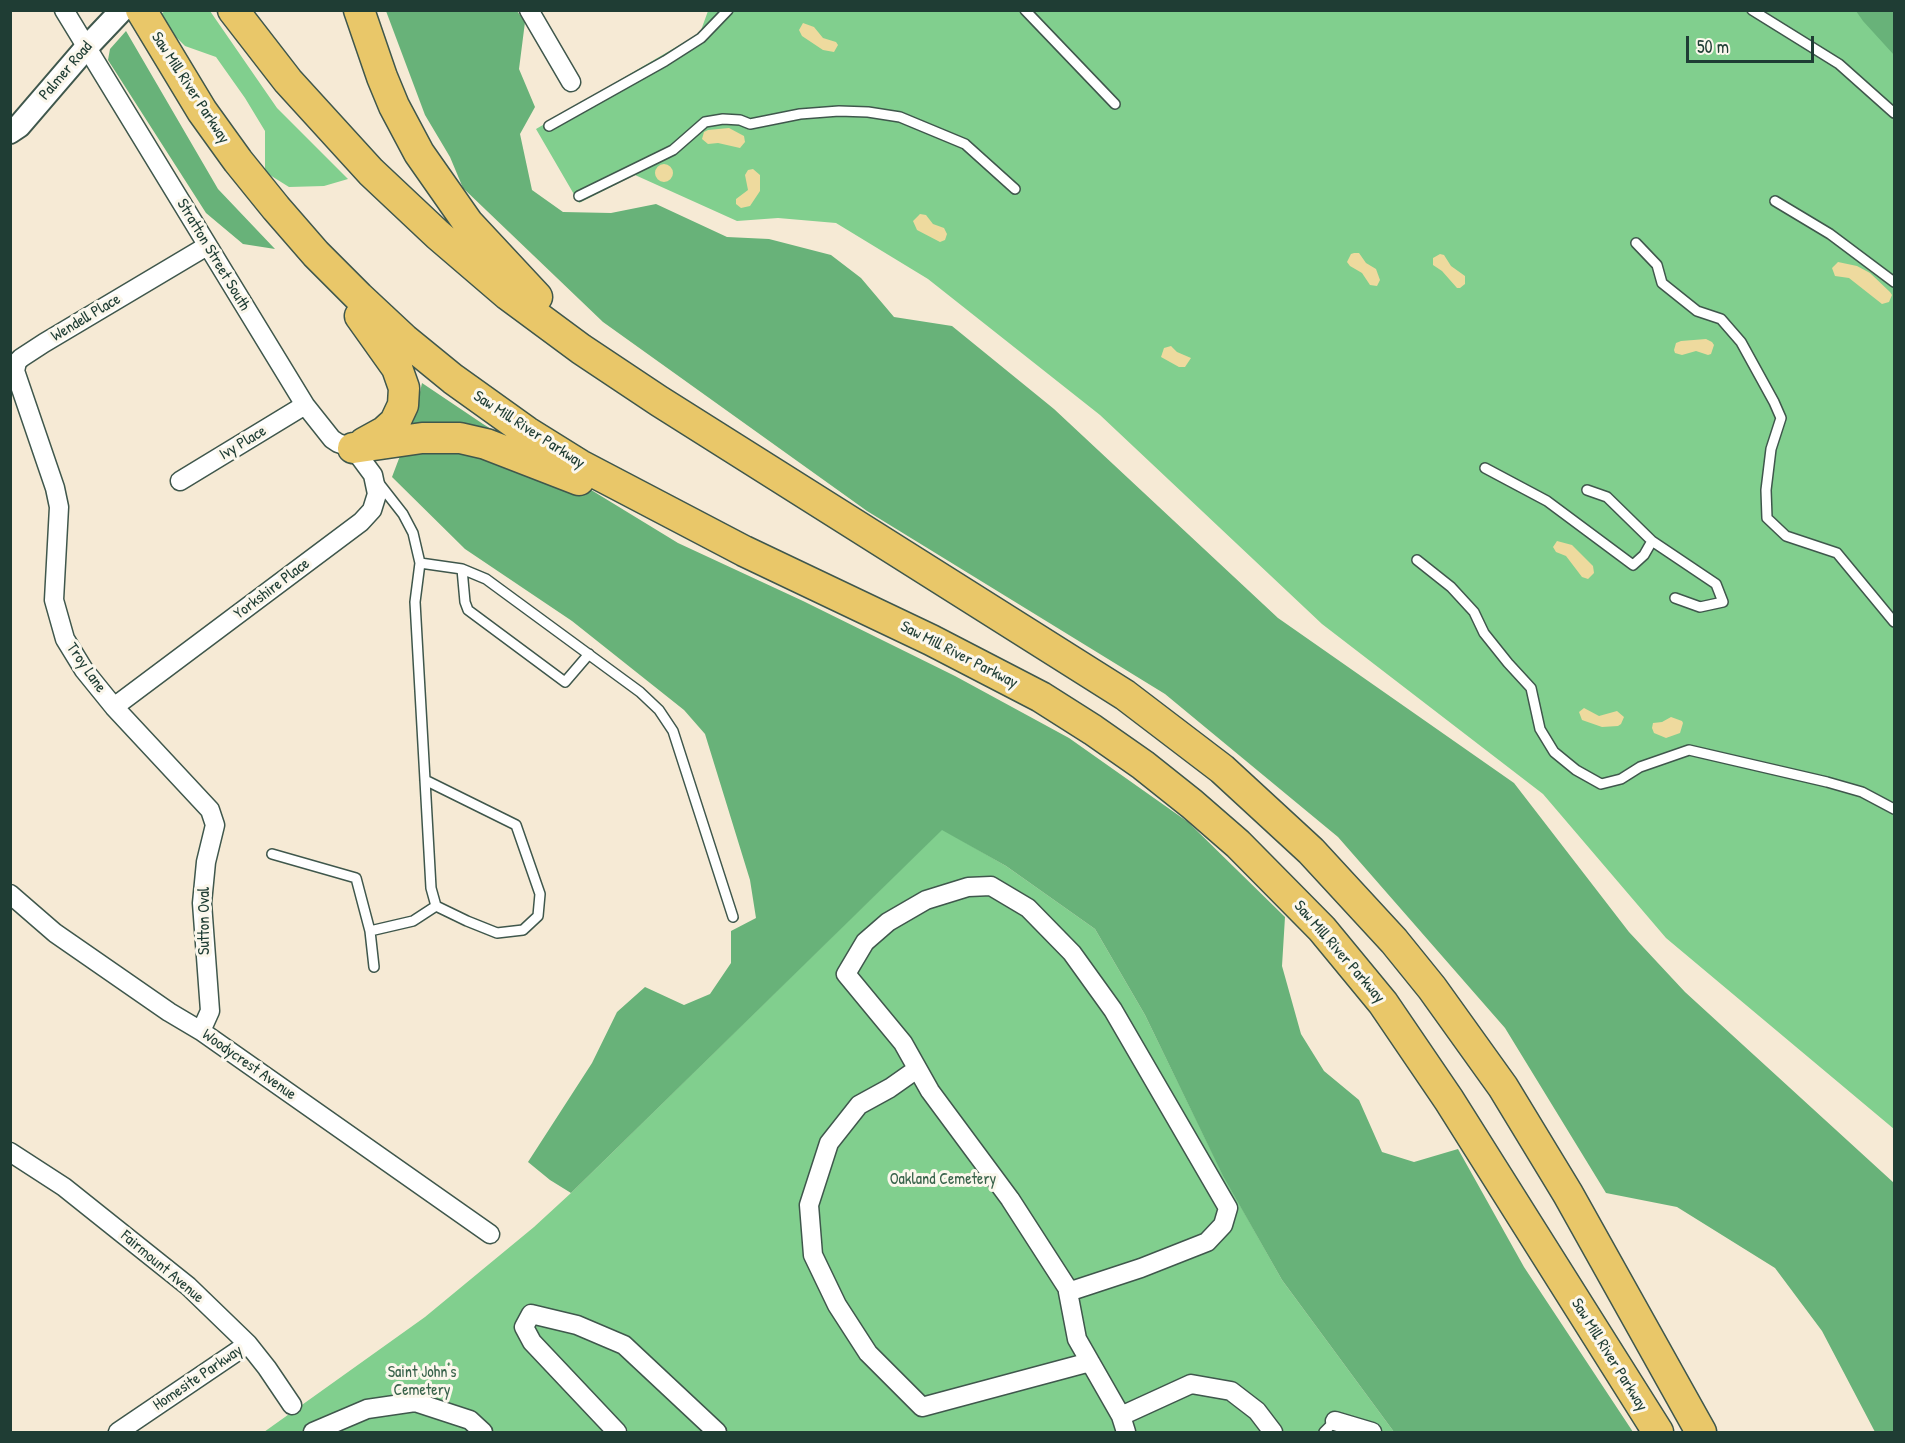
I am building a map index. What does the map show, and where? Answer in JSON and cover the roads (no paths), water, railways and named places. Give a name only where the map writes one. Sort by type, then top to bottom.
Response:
[{"type":"highway","name":"Saw Mill River Parkway","points":[[141,10],[160,44],[219,135],[256,185],[300,236],[382,319],[469,391],[527,432],[580,465],[691,524],[940,644],[1041,697],[1143,765],[1238,844],[1322,929],[1365,979],[1395,1020],[1449,1100],[1658,1432]]},
{"type":"highway","points":[[233,10],[301,96],[350,150],[401,201],[508,295],[608,367],[1125,695],[1222,770],[1311,851],[1394,941],[1468,1038],[1535,1137],[1701,1432]]},
{"type":"highway","points":[[359,10],[394,106],[419,153],[451,200],[493,252],[608,367]]},
{"type":"highway","points":[[300,236],[391,358],[403,381],[404,397],[400,414],[395,422],[377,437],[353,448]]},
{"type":"highway","points":[[353,448],[422,438],[473,440],[691,524]]},
{"type":"highway","points":[[1656,1354],[1717,1432]]},
{"type":"street","name":"Stratton Street South","points":[[63,10],[305,405],[332,439],[353,448]]},
{"type":"street","name":"Palmer Road","points":[[10,132],[19,126],[122,10]]},
{"type":"street","points":[[530,10],[571,82]]},
{"type":"street","name":"Wendell Place","points":[[31,418],[15,371],[17,362],[21,358],[207,246]]},
{"type":"street","name":"Ivy Place","points":[[180,481],[305,405]]},
{"type":"street","name":"Troy Lane","points":[[31,418],[55,488],[59,507],[54,600],[65,639],[84,670],[114,707],[210,810]]},
{"type":"street","points":[[353,448],[373,475]]},
{"type":"street","name":"Yorkshire Place","points":[[114,707],[367,517],[377,494],[373,475]]},
{"type":"street","name":"Sutton Oval","points":[[201,1031],[210,1011],[202,903],[206,862],[215,825],[210,810]]},
{"type":"street","points":[[1068,1292],[1141,1268],[1207,1242],[1223,1225],[1228,1208],[1107,1000],[1072,953],[1028,908],[991,886],[968,887],[926,900],[888,922],[865,942],[846,974],[903,1043],[930,1091],[1010,1199],[1068,1288],[1068,1292],[1077,1339],[1124,1424],[1191,1384],[1231,1391],[1257,1411],[1273,1432]]},
{"type":"street","name":"Woodycrest Avenue","points":[[10,894],[55,933],[169,1012],[201,1031],[489,1234]]},
{"type":"street","points":[[917,1069],[890,1088],[859,1105],[830,1143],[822,1163],[808,1205],[813,1255],[837,1305],[868,1353],[922,1407],[1090,1362]]},
{"type":"street","name":"Fairmount Avenue","points":[[10,1152],[64,1187],[179,1279],[248,1344],[267,1368],[291,1406]]},
{"type":"street","points":[[617,1432],[532,1342],[524,1327],[531,1314],[577,1324],[624,1345],[717,1432]]},
{"type":"street","name":"Homesite Parkway","points":[[118,1432],[248,1344]]},
{"type":"street","points":[[313,1432],[367,1409],[415,1402],[470,1420],[483,1432]]},
{"type":"street","points":[[1329,1427],[1372,1432]]},
{"type":"lane","points":[[549,126],[701,38],[728,10]]},
{"type":"lane","points":[[1025,10],[1114,104]]},
{"type":"lane","points":[[1752,10],[1839,64],[1894,113]]},
{"type":"lane","points":[[579,195],[673,150],[705,122],[723,119],[740,120],[750,124],[800,114],[839,111],[868,112],[900,117],[964,144],[1015,189]]},
{"type":"lane","points":[[1775,201],[1830,234],[1894,282]]},
{"type":"lane","points":[[1636,243],[1657,265],[1662,283],[1697,311],[1721,319],[1741,342],[1774,402],[1781,418],[1771,449],[1766,490],[1767,518],[1786,536],[1837,553],[1894,622]]},
{"type":"lane","points":[[1485,468],[1546,501],[1633,565],[1644,555],[1652,541]]},
{"type":"lane","points":[[373,475],[403,514],[412,533],[420,563],[415,602],[431,888],[436,906],[497,933],[523,930],[538,916],[540,894],[516,825],[425,780]]},
{"type":"lane","points":[[1587,490],[1606,497],[1652,541],[1716,584],[1723,602],[1700,607],[1675,598]]},
{"type":"lane","points":[[1417,560],[1451,588],[1474,612],[1484,633],[1531,688],[1540,729],[1554,752],[1576,770],[1600,784],[1621,779],[1640,768],[1689,750],[1862,792],[1894,809]]},
{"type":"lane","points":[[420,563],[462,569],[486,579],[650,700],[673,731],[733,917]]},
{"type":"lane","points":[[462,569],[465,602],[468,610],[564,682],[589,654]]},
{"type":"lane","points":[[272,854],[356,878],[370,931],[374,967]]},
{"type":"lane","points":[[370,931],[413,921],[436,906]]},
{"type":"park label","name":"Oakland Cemetery","points":[[943,1180]]},
{"type":"park label","name":"Saint John's Cemetery","points":[[422,1382]]}]
